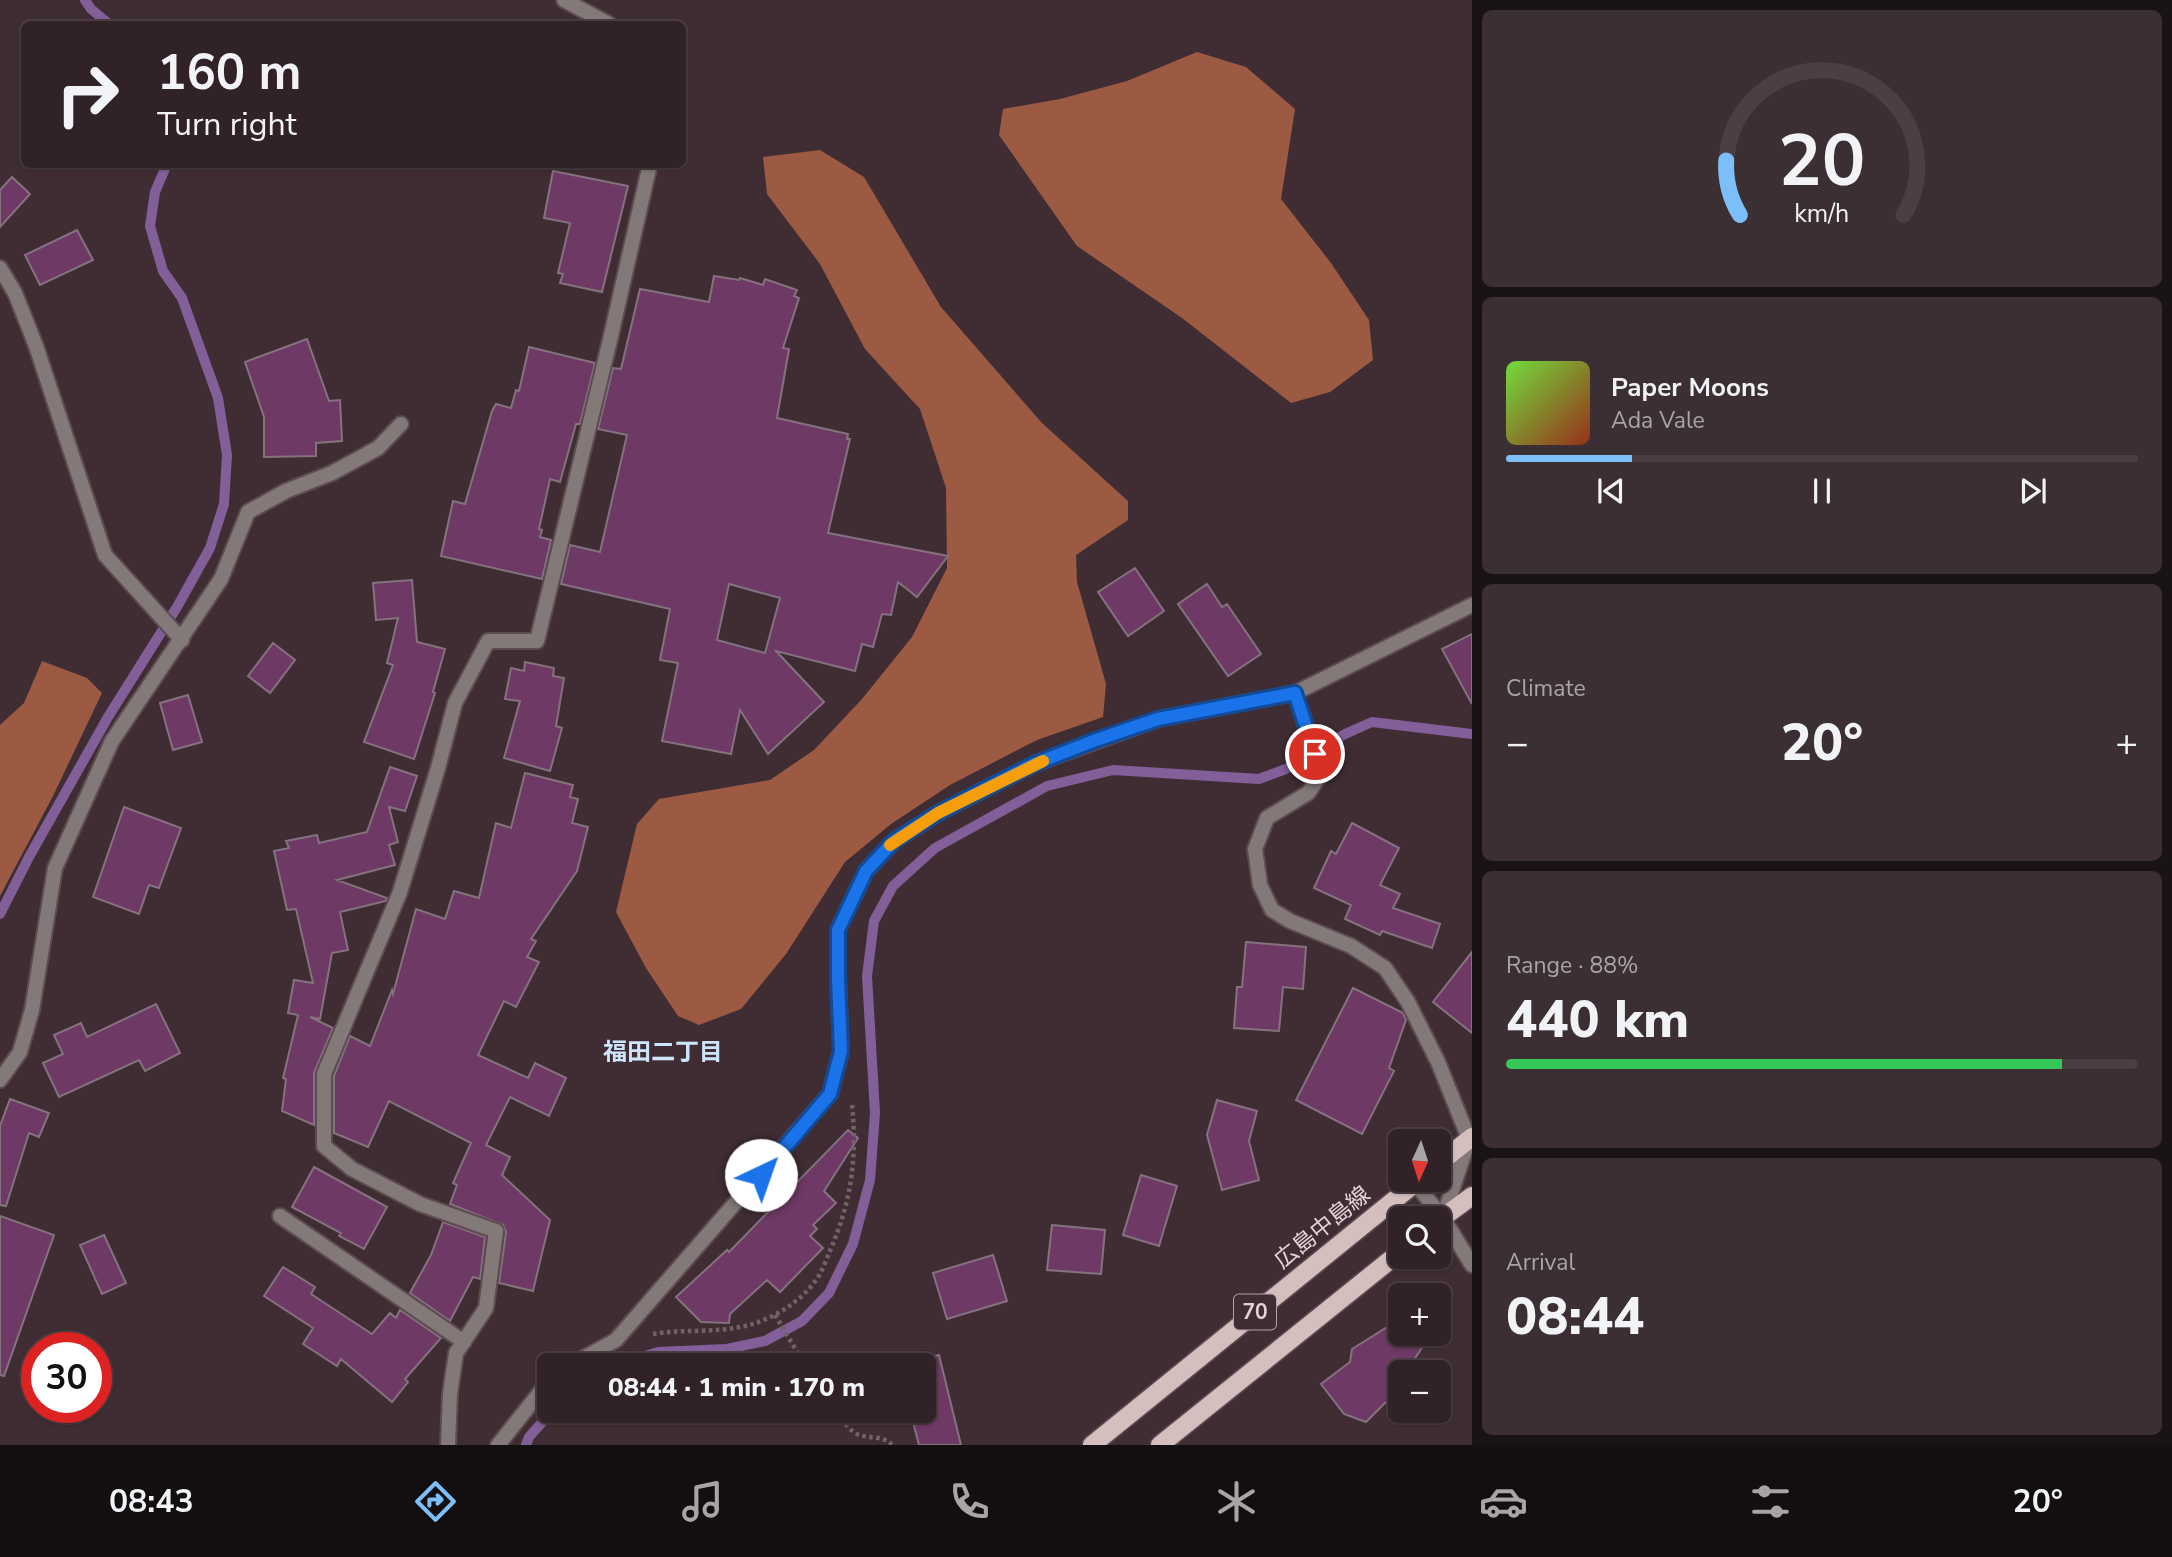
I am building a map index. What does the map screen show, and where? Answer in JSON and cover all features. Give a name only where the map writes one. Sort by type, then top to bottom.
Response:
[{"type":"main road","points":[[1451,1154],[1471,1138]]},
{"type":"main road","name":"広島中島線","points":[[1092,1445],[1403,1192]]},
{"type":"main road","points":[[1451,1212],[1472,1196]]},
{"type":"main road","name":"70","points":[[1160,1445],[1388,1262]]},
{"type":"street","points":[[564,0],[603,21]]},
{"type":"street","points":[[448,1445],[450,1394],[456,1353],[485,1308],[496,1231],[420,1204],[352,1169],[324,1146],[324,1074],[400,892],[455,703],[488,641],[537,641],[649,168]]},
{"type":"street","points":[[0,268],[15,293],[36,346],[105,555],[182,640]]},
{"type":"street","points":[[0,1080],[20,1052],[32,1010],[55,868],[112,741],[221,579],[248,512],[286,491],[332,473],[378,448],[401,424]]},
{"type":"street","points":[[593,1353],[616,1340],[830,1094],[841,1051],[838,930],[866,871],[894,841],[938,813],[1034,764],[1158,719],[1295,693],[1472,605]]},
{"type":"street","points":[[1295,693],[1315,754],[1319,777],[1308,793],[1268,818],[1255,849],[1260,885],[1272,910],[1290,921],[1351,946],[1385,968],[1408,1002],[1471,1138],[1446,1206]]},
{"type":"street","points":[[280,1216],[464,1342]]},
{"type":"street","points":[[1451,1234],[1472,1265]]},
{"type":"street","points":[[498,1445],[537,1396]]},
{"type":"path","points":[[616,1340],[658,1333],[741,1327],[775,1315],[802,1297],[818,1279],[837,1233],[852,1183],[855,1142],[852,1104],[841,1051]]},
{"type":"path","points":[[775,1315],[798,1353]]},
{"type":"path","points":[[846,1423],[856,1434],[888,1440],[892,1445]]},
{"type":"shaded area","points":[[1197,52],[1246,67],[1295,109],[1281,199],[1331,263],[1369,320],[1373,360],[1330,392],[1291,403],[1182,318],[1077,246],[999,135],[1003,109],[1060,99],[1127,81]]},
{"type":"shaded area","points":[[820,150],[864,177],[941,307],[1042,423],[1128,501],[1128,520],[1076,555],[1077,582],[1106,684],[1103,717],[1037,740],[950,785],[891,824],[845,862],[786,954],[741,1009],[699,1025],[678,1016],[646,968],[616,912],[637,824],[659,799],[770,780],[814,750],[862,699],[912,637],[947,568],[946,488],[920,409],[865,349],[820,264],[767,194],[763,157]]},
{"type":"shaded area","points":[[42,661],[87,678],[102,693],[53,796],[0,896],[0,725],[24,703]]},
{"type":"building","points":[[553,171],[628,186],[602,292],[560,283],[563,274],[558,273],[570,223],[544,218]]},
{"type":"building","points":[[12,177],[30,194],[0,227],[0,190]]},
{"type":"building","points":[[77,230],[93,260],[40,285],[25,255]]},
{"type":"building","points":[[714,276],[740,278],[763,285],[765,279],[797,290],[794,296],[799,298],[783,348],[789,349],[777,418],[848,434],[847,439],[850,439],[828,533],[948,556],[917,597],[898,582],[891,615],[882,614],[873,647],[862,644],[855,671],[776,651],[824,702],[768,754],[740,710],[731,754],[662,741],[678,663],[660,660],[670,609],[561,584],[570,545],[600,552],[627,435],[598,429],[613,368],[621,369],[640,289],[709,302]],"holes":[[[729,584],[780,598],[765,653],[717,640]]]},
{"type":"building","points":[[307,339],[329,401],[340,400],[342,441],[316,443],[316,456],[264,457],[264,417],[245,362]]},
{"type":"building","points":[[529,347],[595,363],[580,424],[576,424],[560,482],[550,479],[539,529],[542,530],[540,537],[551,540],[542,579],[441,556],[453,501],[465,504],[492,411],[496,404],[511,408],[516,390],[519,391]]},
{"type":"building","points":[[1135,568],[1164,611],[1128,636],[1098,592]]},
{"type":"building","points":[[412,580],[417,642],[445,649],[433,692],[435,693],[414,759],[364,742],[393,665],[387,663],[398,618],[376,620],[373,583]]},
{"type":"building","points":[[1207,584],[1222,607],[1227,604],[1261,654],[1228,676],[1178,604]]},
{"type":"building","points":[[1472,634],[1472,704],[1442,649]]},
{"type":"building","points":[[273,643],[295,660],[270,693],[248,676]]},
{"type":"building","points":[[525,662],[554,668],[553,676],[564,678],[556,726],[562,728],[550,771],[504,758],[520,701],[505,699],[511,668],[524,671]]},
{"type":"building","points":[[188,695],[202,742],[173,750],[160,703]]},
{"type":"building","points":[[390,767],[417,776],[405,811],[389,807],[398,842],[389,845],[395,865],[337,880],[387,898],[386,901],[340,912],[348,950],[332,953],[320,1019],[310,1017],[333,1028],[314,1073],[314,1125],[282,1111],[286,1079],[283,1078],[298,1015],[288,1013],[294,980],[313,983],[296,909],[287,910],[274,851],[289,848],[286,841],[317,835],[319,843],[367,832]]},
{"type":"building","points":[[525,773],[573,785],[570,797],[578,799],[572,823],[588,827],[577,871],[531,939],[536,941],[527,957],[539,962],[516,1007],[504,1001],[478,1055],[528,1078],[535,1063],[566,1078],[549,1116],[510,1097],[486,1145],[510,1157],[502,1175],[550,1220],[533,1291],[499,1283],[506,1232],[503,1225],[450,1204],[457,1185],[453,1183],[471,1143],[389,1101],[368,1147],[334,1133],[334,1076],[350,1036],[370,1046],[392,990],[393,994],[416,909],[445,919],[454,891],[479,898],[496,823],[511,828]]},
{"type":"building","points":[[124,807],[181,828],[159,888],[149,885],[139,914],[93,897]]},
{"type":"building","points":[[1352,823],[1399,848],[1380,885],[1400,894],[1393,908],[1440,924],[1432,948],[1382,931],[1380,935],[1345,919],[1351,905],[1314,888],[1331,851],[1336,854]]},
{"type":"building","points":[[1246,942],[1306,947],[1303,989],[1283,987],[1279,1031],[1234,1028],[1237,987],[1242,987]]},
{"type":"building","points":[[1472,952],[1472,1033],[1433,1002]]},
{"type":"building","points":[[1353,988],[1403,1013],[1406,1020],[1389,1068],[1394,1071],[1362,1134],[1296,1100]]},
{"type":"building","points":[[156,1004],[180,1053],[145,1071],[139,1060],[59,1097],[43,1063],[63,1054],[54,1035],[81,1023],[87,1037]]},
{"type":"building","points":[[10,1099],[49,1113],[39,1137],[29,1133],[6,1206],[0,1205],[0,1126]]},
{"type":"building","points":[[1217,1100],[1257,1111],[1249,1141],[1259,1180],[1222,1190],[1207,1135]]},
{"type":"building","points":[[848,1130],[858,1138],[824,1191],[836,1203],[813,1225],[817,1229],[810,1236],[823,1248],[780,1292],[767,1280],[730,1314],[729,1323],[701,1322],[676,1297],[727,1250],[729,1252]]},
{"type":"building","points":[[314,1167],[387,1207],[364,1249],[339,1236],[341,1233],[292,1207]]},
{"type":"building","points":[[1141,1175],[1177,1186],[1159,1246],[1123,1235]]},
{"type":"building","points":[[0,1216],[54,1235],[4,1376],[0,1375]]},
{"type":"building","points":[[443,1222],[485,1237],[480,1279],[473,1277],[450,1321],[410,1293],[431,1255]]},
{"type":"building","points":[[1052,1225],[1105,1230],[1101,1274],[1047,1270]]},
{"type":"building","points":[[104,1235],[126,1283],[102,1294],[80,1245]]},
{"type":"building","points":[[993,1255],[1007,1301],[947,1319],[933,1273]]},
{"type":"building","points":[[283,1267],[315,1287],[311,1294],[372,1334],[390,1313],[396,1318],[400,1310],[441,1338],[405,1379],[408,1382],[392,1402],[341,1359],[337,1366],[303,1344],[313,1328],[264,1296]]},
{"type":"building","points":[[1388,1326],[1388,1346],[1423,1346],[1414,1360],[1388,1360],[1388,1400],[1366,1422],[1344,1414],[1321,1384],[1350,1362],[1352,1349]]},
{"type":"building","points":[[939,1355],[961,1445],[919,1445],[913,1423],[936,1423],[936,1356]]},
{"type":"waterway","points":[[85,0],[105,21]]},
{"type":"waterway","points":[[0,914],[108,717],[177,607],[210,548],[224,504],[227,455],[218,398],[182,298],[163,271],[150,226],[155,192],[165,168]]},
{"type":"waterway","points":[[655,1353],[727,1349],[765,1341],[802,1321],[829,1293],[853,1244],[870,1180],[875,1113],[867,976],[874,921],[893,886],[935,848],[1047,786],[1113,770],[1259,779],[1286,769],[1345,734],[1372,722],[1472,734]]},
{"type":"waterway","points":[[526,1445],[529,1437],[541,1423]]},
{"type":"slow traffic","points":[[890,845],[938,813],[1043,761]]},
{"type":"district","name":"福田二丁目","points":[[663,1052]]},
{"type":"route","points":[[761,1175],[830,1094],[841,1051],[838,930],[866,871],[894,841],[938,813],[1034,764],[1158,719],[1295,693],[1315,754]]}]
